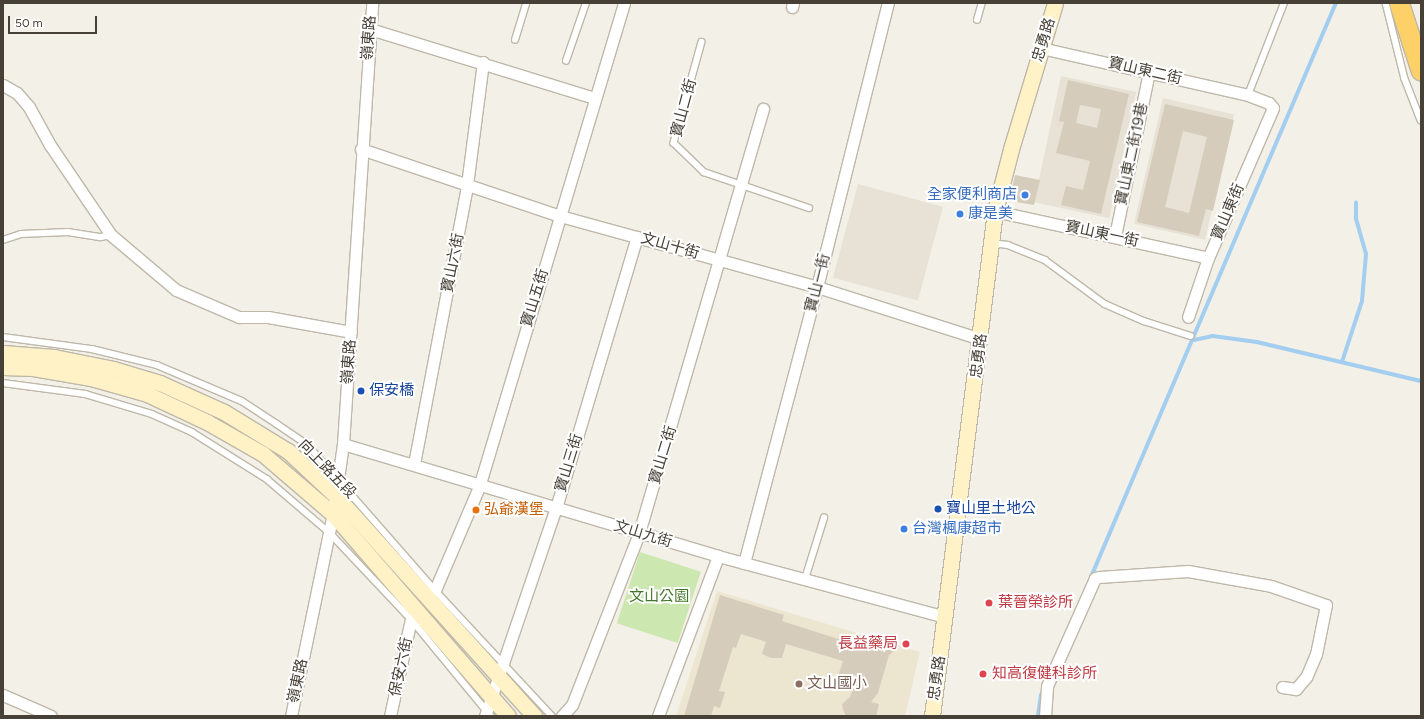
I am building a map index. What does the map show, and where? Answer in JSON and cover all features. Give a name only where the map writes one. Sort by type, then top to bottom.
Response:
[{"type":"highway","points":[[1399,3],[1421,71]]},
{"type":"main road","name":"忠勇路","points":[[932,716],[981,339],[995,211],[1055,3]]},
{"type":"main road","name":"向上路五段","points":[[3,353],[54,357],[113,369],[160,383],[224,412],[288,451],[337,497],[491,701],[534,716]]},
{"type":"main road","name":"向上路五段","points":[[3,367],[34,368],[77,376],[147,394],[207,422],[263,454],[333,514],[491,701],[508,716]]},
{"type":"street","name":"嶺東路","points":[[291,716],[337,497],[343,444],[351,332],[361,149],[372,3]]},
{"type":"street","name":"寶山一街","points":[[744,563],[817,288],[888,3]]},
{"type":"street","name":"寶山五街","points":[[435,590],[479,487],[560,216],[621,4]]},
{"type":"street","points":[[370,28],[483,62],[594,98]]},
{"type":"street","name":"寶山東二街","points":[[1041,48],[1248,95],[1269,103],[1273,108]]},
{"type":"street","name":"寶山六街","points":[[414,464],[468,185],[483,62]]},
{"type":"street","name":"寶山東二街19巷","points":[[1115,236],[1150,72]]},
{"type":"street","points":[[3,85],[17,92],[29,107],[50,145],[111,235],[176,290],[222,311],[351,332]]},
{"type":"street","name":"寶山東街","points":[[1188,317],[1208,258],[1273,108]]},
{"type":"street","name":"寶山二街","points":[[562,716],[572,704],[639,533],[720,261],[763,109]]},
{"type":"street","name":"文山十街","points":[[361,149],[560,216],[817,288],[981,339]]},
{"type":"street","name":"寶山東一街","points":[[995,211],[1115,236],[1208,258]]},
{"type":"street","name":"寶山三街","points":[[491,701],[502,663],[556,508],[637,237]]},
{"type":"street","name":"文山九街","points":[[343,444],[414,464],[479,487],[718,556],[946,617]]},
{"type":"street","points":[[658,716],[718,556]]},
{"type":"street","points":[[1045,716],[1047,686],[1095,578],[1099,577],[1188,571],[1271,586],[1326,605],[1316,654],[1306,677],[1296,689],[1282,687]]},
{"type":"street","name":"保安六街","points":[[390,716],[412,619]]},
{"type":"street","points":[[3,695],[51,716]]},
{"type":"lane","points":[[514,40],[526,3]]},
{"type":"lane","points":[[566,62],[586,3]]},
{"type":"lane","points":[[977,20],[982,3]]},
{"type":"lane","points":[[1248,95],[1284,3]]},
{"type":"lane","points":[[1386,3],[1405,79],[1421,120]]},
{"type":"lane","name":"寶山二街","points":[[702,42],[674,143],[704,172],[741,186],[810,208]]},
{"type":"lane","points":[[3,240],[21,234],[68,232],[101,237],[111,235]]},
{"type":"lane","points":[[992,243],[1008,246],[1045,260],[1105,304],[1144,321],[1191,336]]},
{"type":"lane","name":"向上路五段","points":[[3,337],[92,349],[157,365],[242,401],[308,446],[339,478],[435,590],[552,716]]},
{"type":"lane","name":"向上路五段","points":[[3,383],[85,394],[152,414],[192,432],[266,479],[330,533],[491,701]]},
{"type":"lane","points":[[805,579],[824,518]]},
{"type":"shaded area","points":[[1061,76],[1136,92],[1109,218],[1034,202]]},
{"type":"shaded area","points":[[1163,98],[1234,114],[1205,240],[1134,224]]},
{"type":"shaded area","points":[[858,184],[943,207],[918,300],[833,278]]},
{"type":"shaded area","name":"文山國小","points":[[717,591],[920,652],[905,716],[676,716]]},
{"type":"green space","name":"文山公園","points":[[640,552],[701,572],[678,643],[617,623]]},
{"type":"building","points":[[1068,80],[1129,94],[1101,214],[1061,205],[1066,186],[1083,190],[1090,161],[1056,153],[1064,122],[1059,121]],"holes":[[[1080,105],[1101,109],[1097,128],[1076,123]]]},
{"type":"building","points":[[1165,104],[1234,120],[1213,211],[1206,209],[1199,236],[1137,222]],"holes":[[[1183,131],[1207,137],[1189,213],[1165,207]]]},
{"type":"building","name":"全家便利商店","points":[[1015,175],[1040,180],[1034,205],[1016,202],[1012,188]]},
{"type":"building","points":[[720,595],[784,615],[782,621],[863,647],[866,638],[890,646],[893,652],[889,655],[878,693],[871,702],[879,704],[876,716],[846,716],[842,704],[850,697],[858,675],[838,676],[843,661],[786,644],[782,658],[771,658],[762,654],[766,642],[741,634],[736,648],[733,647],[719,691],[725,692],[720,708],[714,706],[711,716],[684,716]]},
{"type":"waterway","points":[[1091,577],[1336,3]]},
{"type":"waterway","points":[[1342,362],[1362,301],[1366,254],[1356,218],[1356,203]]},
{"type":"waterway","points":[[1194,340],[1213,336],[1257,342],[1421,381]]},
{"type":"waterway","points":[[1038,716],[1041,695]]},
{"type":"place","name":"全家便利商店","points":[[1025,195]]},
{"type":"place","name":"康是美","points":[[960,214]]},
{"type":"place","name":"保安橋","points":[[361,391]]},
{"type":"place","name":"寶山里土地公","points":[[938,509]]},
{"type":"place","name":"弘爺漢堡","points":[[476,510]]},
{"type":"place","name":"台灣楓康超市","points":[[904,529]]},
{"type":"place","name":"葉晉榮診所","points":[[989,603]]},
{"type":"place","name":"長益藥局","points":[[906,644]]},
{"type":"place","name":"知高復健科診所","points":[[983,674]]},
{"type":"place","name":"文山國小","points":[[799,684]]}]
